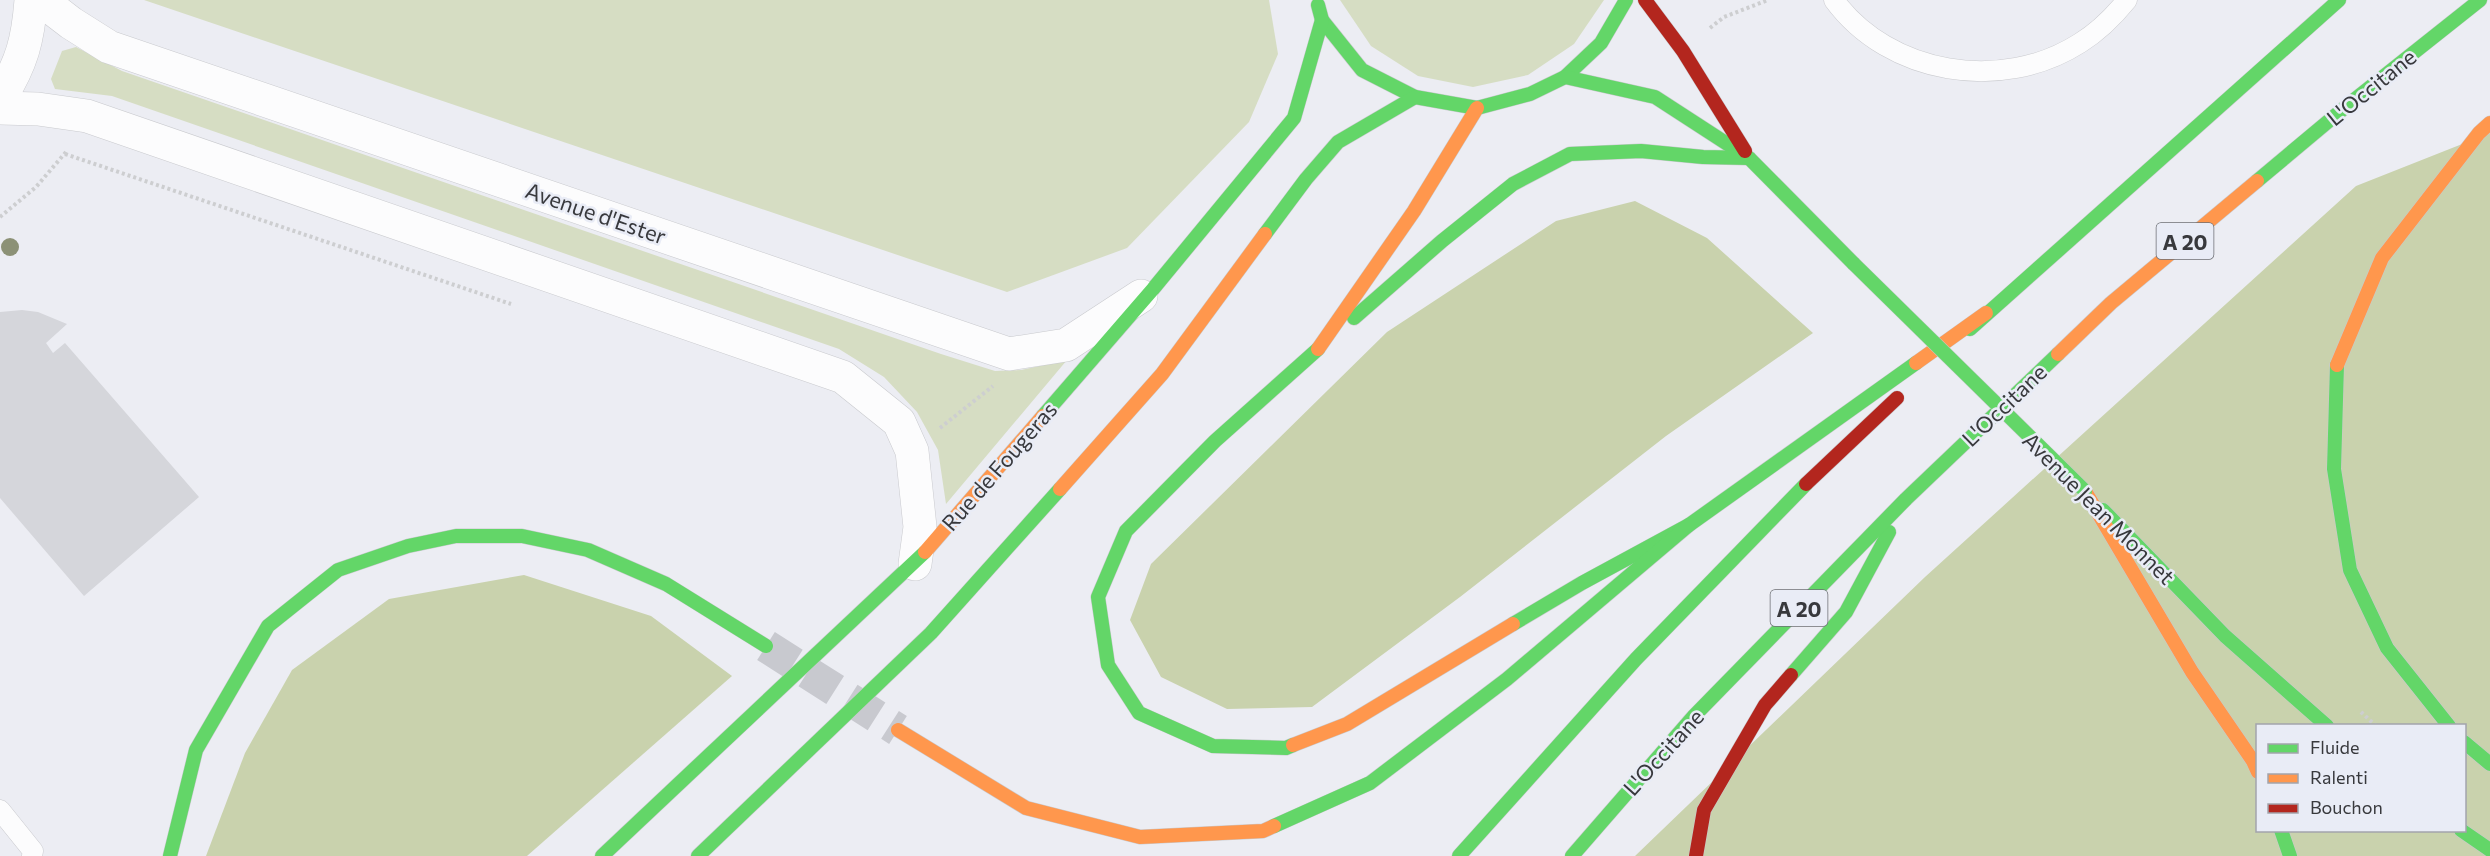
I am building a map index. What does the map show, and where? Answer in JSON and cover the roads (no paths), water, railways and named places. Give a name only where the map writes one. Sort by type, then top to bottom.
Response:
[{"type":"main road","points":[[1317,0],[1322,20],[1362,70],[1415,97],[1477,108],[1530,94],[1565,76],[1601,43],[1626,0]]},
{"type":"main road","name":"Avenue Jean Monnet","points":[[1645,0],[1683,51],[1749,158]]},
{"type":"main road","points":[[1460,856],[1636,659],[1796,493],[1986,314],[2339,0]]},
{"type":"main road","name":"L'Occitane","points":[[1572,856],[1693,717],[1906,499],[2111,303],[2349,104],[2480,0]]},
{"type":"main road","name":"Rue de Fougeras","points":[[602,856],[915,564],[1153,289],[1294,118],[1322,20]]},
{"type":"main road","name":"Avenue Jean Monnet","points":[[1565,76],[1655,97],[1749,158],[2085,491],[2225,636],[2325,724]]},
{"type":"main road","points":[[698,856],[931,633],[1162,374],[1306,179],[1338,142],[1415,97]]},
{"type":"main road","points":[[1317,350],[1414,211],[1477,108]]},
{"type":"main road","points":[[2447,724],[2387,648],[2350,570],[2334,469],[2337,366],[2382,258],[2479,133],[2490,123]]},
{"type":"main road","points":[[1689,525],[1572,589],[1347,724],[1286,748],[1213,746],[1139,713],[1108,665],[1098,597],[1126,531],[1215,441],[1442,241],[1513,184],[1570,154],[1641,150],[1703,157],[1749,158]]},
{"type":"main road","points":[[898,730],[1026,808],[1140,837],[1263,831],[1370,783],[1507,680],[1689,525],[1986,314]]},
{"type":"main road","points":[[2085,491],[2192,672],[2256,768]]},
{"type":"main road","points":[[1696,856],[1704,810],[1765,705],[1846,612],[1906,499]]},
{"type":"main road","points":[[170,856],[196,750],[268,626],[338,570],[408,546],[456,536],[522,536],[588,550],[666,584],[766,646]]},
{"type":"main road","points":[[2466,744],[2490,764]]},
{"type":"main road","points":[[2281,832],[2290,856]]},
{"type":"main road","points":[[2463,832],[2490,850]]},
{"type":"street","points":[[0,98],[15,73],[28,34],[31,0]]},
{"type":"street","name":"Avenue d'Ester","points":[[41,0],[70,23],[109,46],[1008,354],[1066,345],[1153,289]]},
{"type":"street","points":[[0,108],[38,109],[87,116],[843,377],[899,422],[912,451],[920,527],[915,564]]},
{"type":"lane","points":[[1834,0],[1848,18],[1881,45],[1914,60],[1952,70],[1994,71],[2036,63],[2080,44],[2113,16],[2127,0]]},
{"type":"lane","points":[[0,810],[33,851],[32,856]]},
{"type":"tunnel","points":[[766,646],[898,730]]}]
